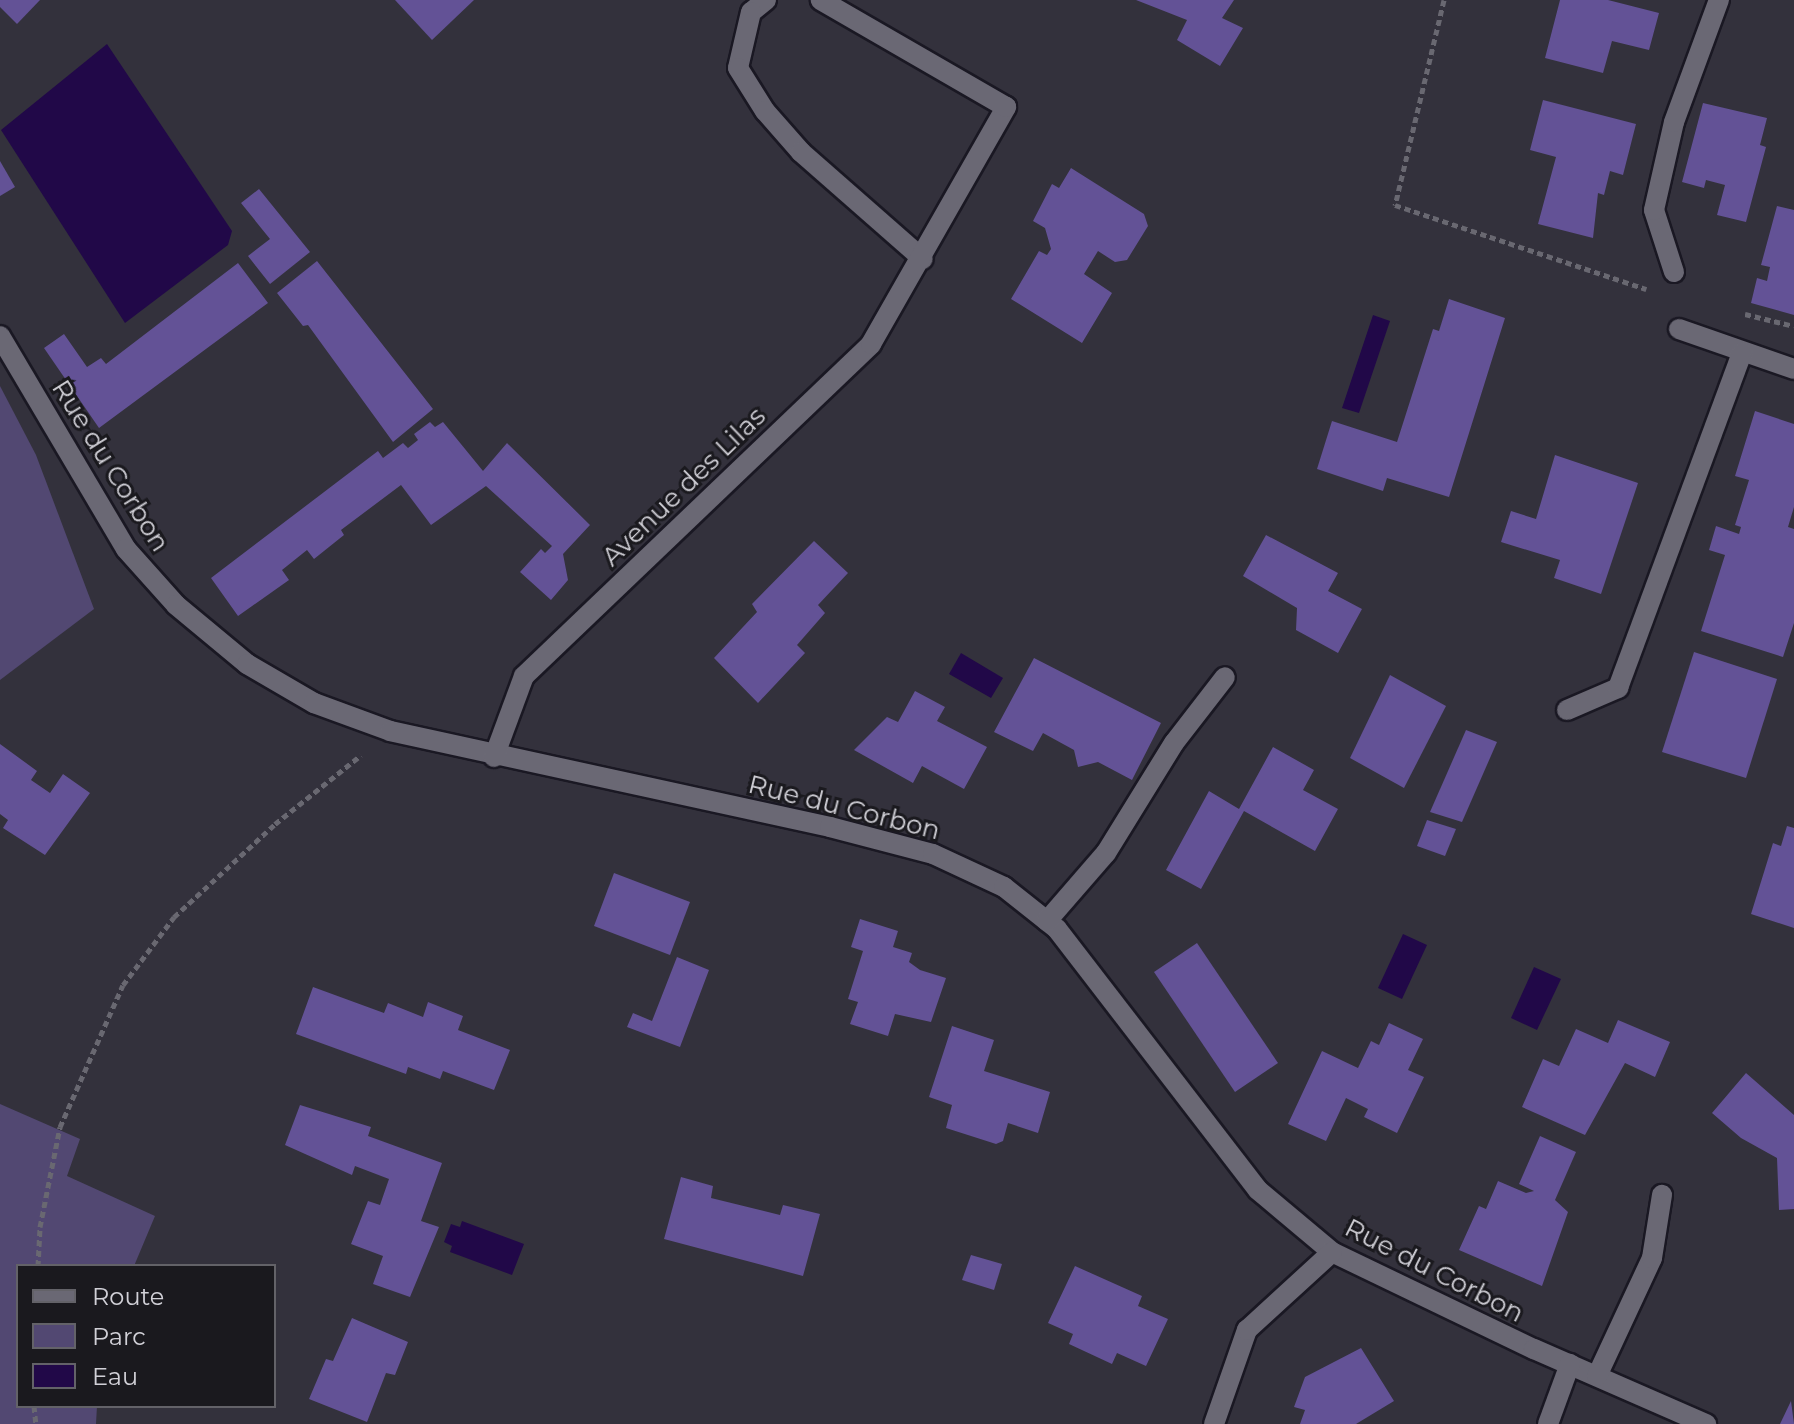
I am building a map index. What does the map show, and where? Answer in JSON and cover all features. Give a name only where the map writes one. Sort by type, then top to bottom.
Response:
[{"type":"street","points":[[766,0],[751,12],[738,68],[765,111],[801,152],[923,259]]},
{"type":"street","name":"Avenue des Lilas","points":[[494,757],[524,676],[871,344],[923,259],[1006,107],[821,0]]},
{"type":"street","points":[[1674,272],[1654,210],[1674,122],[1719,0]]},
{"type":"street","points":[[1679,329],[1794,369]]},
{"type":"street","name":"Rue du Corbon","points":[[0,336],[126,549],[176,605],[247,664],[314,703],[390,731],[494,757],[830,827],[933,854],[1004,887],[1047,921],[1258,1190],[1332,1252],[1706,1424]]},
{"type":"street","points":[[1567,710],[1618,688],[1742,352]]},
{"type":"street","points":[[1047,921],[1106,853],[1174,743],[1225,677]]},
{"type":"street","points":[[1597,1376],[1652,1258],[1662,1195]]},
{"type":"street","points":[[1214,1424],[1247,1330],[1332,1252]]},
{"type":"street","points":[[1548,1424],[1570,1364]]},
{"type":"path","points":[[1444,0],[1395,205],[1652,290]]},
{"type":"path","points":[[1738,312],[1794,326]]},
{"type":"path","points":[[38,1264],[40,1227],[60,1127],[123,985],[174,917],[275,824],[390,731]]},
{"type":"green space","points":[[0,386],[36,455],[94,609],[0,680]]},
{"type":"green space","points":[[0,1104],[80,1139],[67,1176],[155,1216],[135,1264],[16,1264],[16,1408],[97,1408],[96,1424],[0,1424]]},
{"type":"water","points":[[107,44],[232,231],[228,245],[125,323],[1,130]]},
{"type":"water","points":[[1373,315],[1390,321],[1359,413],[1342,408]]},
{"type":"water","points":[[961,653],[1003,678],[991,698],[949,674]]},
{"type":"water","points":[[1403,934],[1427,945],[1402,999],[1378,988]]},
{"type":"water","points":[[1534,967],[1561,979],[1537,1030],[1511,1018]]},
{"type":"water","points":[[462,1221],[524,1244],[512,1275],[450,1252],[452,1246],[444,1242],[451,1224],[460,1227]]},
{"type":"building","points":[[0,0],[40,0],[17,24],[0,7]]},
{"type":"building","points":[[395,0],[474,0],[432,40]]},
{"type":"building","points":[[1136,0],[1234,0],[1222,18],[1243,28],[1220,66],[1177,40],[1187,20]]},
{"type":"building","points":[[1560,0],[1608,0],[1659,13],[1649,50],[1612,41],[1603,73],[1545,58]]},
{"type":"building","points":[[1543,100],[1636,124],[1623,175],[1610,171],[1604,195],[1598,193],[1593,238],[1538,224],[1556,157],[1530,150]]},
{"type":"building","points":[[1703,103],[1767,118],[1760,145],[1766,147],[1746,222],[1717,215],[1725,185],[1706,180],[1704,188],[1682,182]]},
{"type":"building","points":[[0,161],[15,187],[0,196]]},
{"type":"building","points":[[1071,168],[1144,214],[1148,226],[1127,260],[1115,262],[1098,251],[1084,274],[1112,293],[1082,343],[1011,299],[1039,251],[1047,255],[1051,249],[1045,228],[1033,221],[1052,184],[1059,188]]},
{"type":"building","points":[[259,189],[310,252],[270,284],[248,256],[270,239],[241,203]]},
{"type":"building","points":[[1777,206],[1794,210],[1794,315],[1751,303],[1757,278],[1767,281],[1770,267],[1761,265]]},
{"type":"building","points":[[317,261],[433,409],[393,442],[308,325],[303,326],[277,293]]},
{"type":"building","points":[[238,263],[268,303],[99,428],[44,348],[64,334],[87,367],[101,358],[106,364]]},
{"type":"building","points":[[1449,299],[1505,318],[1449,497],[1387,478],[1383,491],[1317,469],[1332,421],[1397,442],[1433,329],[1439,331]]},
{"type":"building","points":[[1755,411],[1794,424],[1794,507],[1788,527],[1794,529],[1794,623],[1783,657],[1701,631],[1725,555],[1709,550],[1716,526],[1739,534],[1741,527],[1735,525],[1749,480],[1735,476]]},
{"type":"building","points":[[430,422],[435,427],[443,422],[483,471],[507,443],[590,525],[563,554],[568,580],[551,600],[520,572],[541,549],[545,553],[552,546],[486,486],[431,525],[401,485],[341,530],[344,535],[314,559],[307,550],[282,570],[289,580],[238,616],[211,578],[378,451],[383,458],[403,443],[408,448],[418,440],[414,434]]},
{"type":"building","points":[[1555,455],[1638,483],[1601,594],[1554,578],[1560,560],[1501,542],[1511,511],[1536,519]]},
{"type":"building","points":[[1266,535],[1338,573],[1328,591],[1362,609],[1338,653],[1296,630],[1297,608],[1243,576]]},
{"type":"building","points":[[814,541],[848,573],[818,605],[825,613],[797,645],[805,653],[758,703],[714,658],[757,612],[752,604]]},
{"type":"building","points":[[1694,652],[1777,679],[1746,778],[1662,752]]},
{"type":"building","points":[[1034,658],[1161,723],[1132,780],[1098,762],[1078,767],[1074,750],[1043,733],[1033,751],[994,732]]},
{"type":"building","points":[[1390,675],[1446,706],[1404,788],[1350,758]]},
{"type":"building","points":[[915,691],[945,707],[937,721],[987,747],[964,789],[922,766],[913,783],[854,750],[887,717],[898,722]]},
{"type":"building","points":[[1466,730],[1497,742],[1462,822],[1430,812]]},
{"type":"building","points":[[0,744],[37,771],[31,780],[50,793],[63,774],[90,793],[45,855],[3,828],[8,820],[0,814]]},
{"type":"building","points":[[1273,747],[1314,770],[1303,790],[1338,809],[1315,851],[1244,811],[1201,889],[1166,870],[1209,791],[1239,809]]},
{"type":"building","points":[[1427,820],[1456,829],[1445,856],[1417,846]]},
{"type":"building","points":[[1787,826],[1794,828],[1794,928],[1751,914],[1773,843],[1781,846]]},
{"type":"building","points":[[614,873],[690,902],[670,955],[594,926]]},
{"type":"building","points":[[860,919],[898,931],[893,947],[912,953],[909,962],[920,970],[946,978],[931,1022],[895,1014],[888,1036],[850,1024],[858,1002],[848,999],[863,951],[851,947]]},
{"type":"building","points":[[1197,943],[1278,1063],[1235,1092],[1154,972]]},
{"type":"building","points":[[677,957],[709,970],[680,1047],[627,1027],[633,1013],[652,1021]]},
{"type":"building","points":[[313,987],[384,1013],[388,1003],[423,1017],[428,1002],[463,1016],[458,1030],[510,1050],[494,1090],[443,1071],[440,1079],[408,1067],[406,1074],[296,1034]]},
{"type":"building","points":[[1618,1020],[1670,1042],[1655,1077],[1625,1063],[1585,1135],[1522,1107],[1543,1059],[1559,1066],[1576,1029],[1608,1043]]},
{"type":"building","points":[[1389,1023],[1423,1039],[1408,1070],[1424,1077],[1397,1133],[1364,1117],[1368,1109],[1346,1098],[1326,1141],[1288,1124],[1322,1051],[1358,1068],[1371,1041],[1379,1045]]},
{"type":"building","points":[[952,1026],[994,1040],[984,1071],[1050,1092],[1038,1133],[1008,1123],[1003,1141],[996,1144],[946,1128],[952,1105],[929,1097]]},
{"type":"building","points":[[1746,1073],[1794,1115],[1794,1209],[1779,1210],[1777,1158],[1741,1138],[1712,1113]]},
{"type":"building","points":[[300,1105],[371,1127],[368,1136],[442,1163],[421,1221],[439,1227],[410,1297],[373,1284],[383,1256],[351,1244],[368,1201],[380,1205],[389,1179],[355,1166],[352,1175],[285,1145]]},
{"type":"building","points":[[1540,1136],[1576,1152],[1555,1200],[1568,1212],[1542,1286],[1459,1250],[1479,1206],[1486,1209],[1498,1181],[1526,1193],[1534,1191],[1519,1184]]},
{"type":"building","points":[[681,1177],[713,1186],[711,1198],[780,1215],[783,1205],[820,1214],[803,1276],[664,1239]]},
{"type":"building","points":[[971,1255],[1002,1264],[994,1290],[962,1280]]},
{"type":"building","points":[[1075,1266],[1142,1296],[1138,1306],[1168,1319],[1146,1366],[1117,1353],[1112,1364],[1069,1344],[1073,1334],[1048,1323]]},
{"type":"building","points":[[352,1318],[408,1342],[395,1375],[386,1373],[367,1422],[309,1399],[326,1359],[333,1361]]},
{"type":"building","points":[[1361,1348],[1394,1401],[1356,1424],[1300,1424],[1305,1410],[1294,1407],[1305,1377]]},
{"type":"building","points":[[1791,1401],[1794,1424],[1780,1424]]}]
